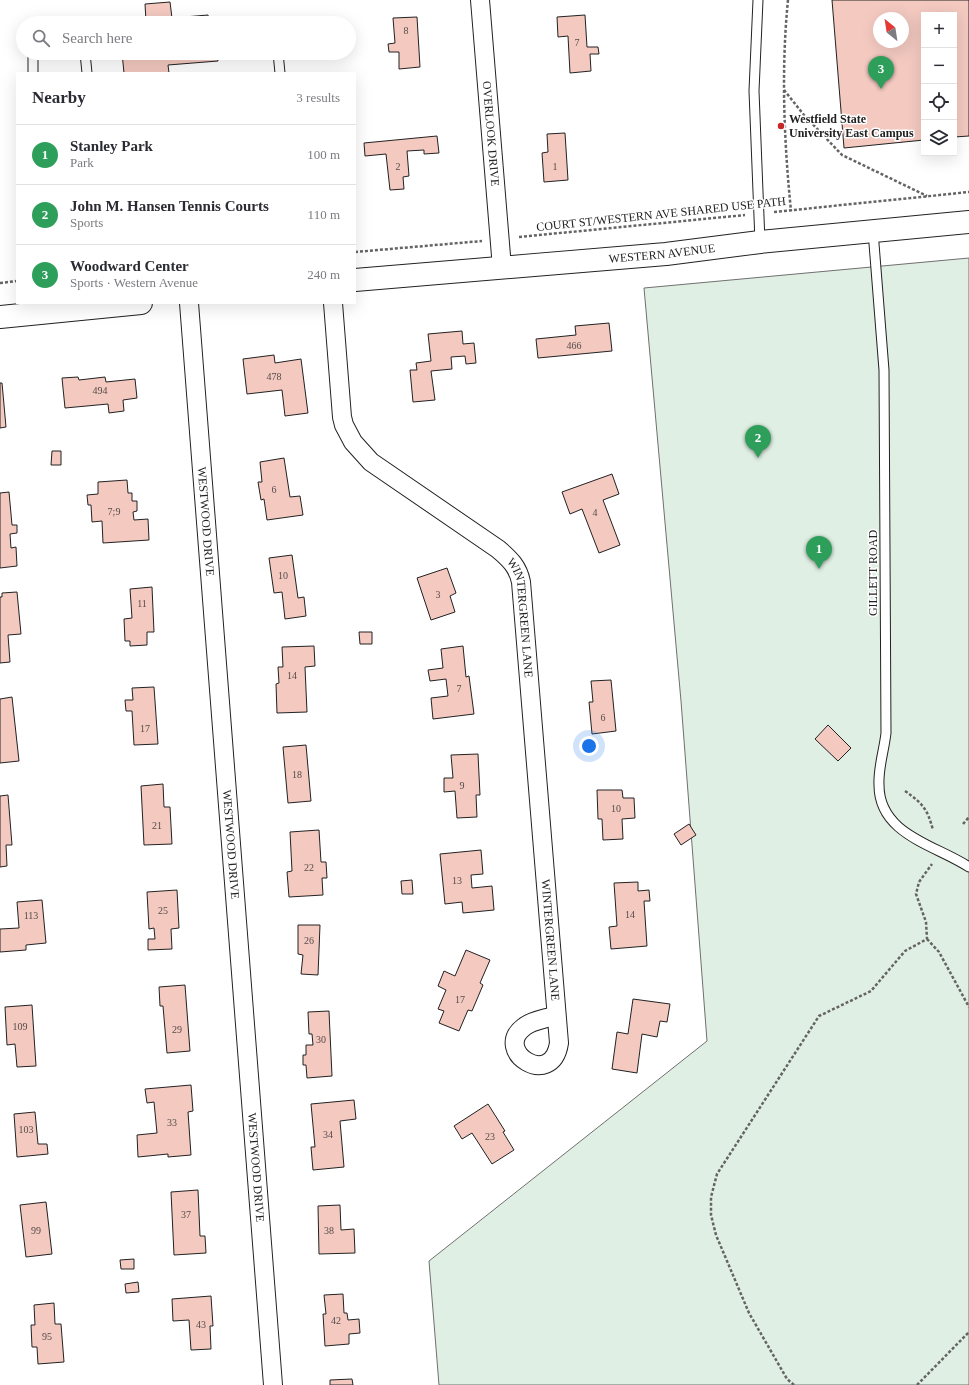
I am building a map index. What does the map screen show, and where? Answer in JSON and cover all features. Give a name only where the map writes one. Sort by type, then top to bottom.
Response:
[{"type":"main road","name":"WESTERN AVENUE","points":[[356,280],[666,254],[760,242],[969,222]]},
{"type":"main road","points":[[0,317],[42,308],[122,304]]},
{"type":"street","name":"OVERLOOK DRIVE","points":[[480,0],[502,268]]},
{"type":"street","name":"WESTWOOD DRIVE","points":[[189,304],[273,1385]]},
{"type":"street","name":"WINTERGREEN LANE","points":[[333,304],[342,417],[344,426],[353,442],[371,462],[498,549],[514,564],[519,572],[556,1016]]},
{"type":"lane","points":[[758,0],[754,91],[760,242]]},
{"type":"lane","points":[[33,60],[33,72]]},
{"type":"lane","points":[[86,60],[87,72]]},
{"type":"lane","points":[[279,60],[280,72]]},
{"type":"lane","name":"GILLETT ROAD","points":[[873,231],[884,378],[886,733],[879,777],[879,793],[883,807],[896,825],[924,845],[944,852],[969,867]]},
{"type":"path","points":[[788,0],[784,50],[784,90],[787,171],[791,211]]},
{"type":"path","points":[[784,90],[804,115],[842,155],[927,196]]},
{"type":"path","name":"COURT ST/WESTERN AVE SHARED USE PATH","points":[[356,252],[791,211],[969,192]]},
{"type":"path","points":[[0,283],[16,281]]},
{"type":"path","points":[[905,791],[924,805],[928,812],[933,830]]},
{"type":"path","points":[[963,824],[969,817]]},
{"type":"path","points":[[932,863],[919,882],[916,894],[926,922],[927,939],[939,952],[969,1007]]},
{"type":"path","points":[[794,1385],[787,1379],[749,1313],[716,1235],[711,1215],[710,1197],[717,1174],[819,1016],[871,991],[906,951],[927,939]]},
{"type":"path","points":[[917,1385],[969,1332]]},
{"type":"green space","points":[[969,258],[969,1385],[439,1385],[429,1261],[707,1041],[681,701],[644,288]]},
{"type":"building","points":[[832,0],[969,0],[969,136],[957,137],[957,12],[921,12],[921,140],[844,148]]},
{"type":"building","points":[[170,2],[172,16],[146,16],[145,4]]},
{"type":"building","points":[[585,15],[587,47],[598,47],[599,54],[590,54],[591,71],[570,73],[568,36],[558,37],[557,17]]},
{"type":"building","points":[[417,17],[420,67],[399,69],[399,52],[389,52],[388,44],[395,43],[393,18]]},
{"type":"building","points":[[123,60],[218,61],[168,65],[169,72],[124,72]]},
{"type":"building","points":[[565,133],[568,180],[544,182],[542,153],[548,152],[547,134]]},
{"type":"building","points":[[437,136],[439,153],[424,154],[424,150],[407,151],[409,176],[403,177],[404,189],[390,190],[386,154],[365,156],[364,143]]},
{"type":"building","points":[[609,323],[612,351],[538,358],[536,339],[576,335],[575,326]]},
{"type":"building","points":[[462,331],[463,344],[474,343],[476,363],[466,364],[465,356],[451,357],[452,369],[431,371],[435,400],[413,402],[410,370],[417,370],[416,363],[431,361],[428,334]]},
{"type":"building","points":[[274,355],[275,363],[301,359],[308,413],[285,416],[282,390],[247,394],[243,359]]},
{"type":"building","points":[[78,377],[79,380],[105,377],[106,382],[135,379],[137,398],[123,400],[124,411],[109,413],[108,404],[65,408],[62,378]]},
{"type":"building","points":[[0,383],[2,383],[6,427],[0,428]]},
{"type":"building","points":[[52,451],[61,451],[61,465],[51,465]]},
{"type":"building","points":[[284,458],[290,497],[300,496],[303,515],[267,520],[264,499],[261,500],[258,482],[262,482],[260,462]]},
{"type":"building","points":[[612,474],[619,494],[603,500],[620,545],[599,553],[582,509],[570,514],[562,492]]},
{"type":"building","points":[[127,480],[128,493],[132,493],[132,501],[137,501],[137,511],[133,512],[134,520],[148,519],[149,540],[103,543],[102,521],[92,522],[91,505],[88,505],[87,495],[98,494],[98,482]]},
{"type":"building","points":[[9,492],[12,525],[17,525],[17,533],[10,534],[11,548],[16,547],[17,566],[0,568],[0,493]]},
{"type":"building","points":[[292,555],[298,598],[304,597],[306,616],[285,619],[282,592],[274,593],[269,558]]},
{"type":"building","points":[[447,568],[456,593],[450,596],[455,612],[431,620],[417,578]]},
{"type":"building","points":[[152,587],[154,632],[147,632],[147,645],[130,646],[130,641],[125,641],[124,619],[132,618],[130,589]]},
{"type":"building","points":[[17,592],[21,634],[8,635],[10,662],[0,663],[0,597],[2,597],[2,593]]},
{"type":"building","points":[[359,632],[372,632],[372,644],[360,644]]},
{"type":"building","points":[[314,646],[315,666],[305,667],[307,712],[277,713],[276,684],[279,683],[278,667],[283,667],[282,647]]},
{"type":"building","points":[[463,646],[466,677],[469,676],[474,714],[433,719],[431,698],[448,696],[446,679],[430,681],[428,670],[443,668],[441,649]]},
{"type":"building","points":[[611,680],[616,731],[592,734],[589,702],[593,702],[591,681]]},
{"type":"building","points":[[154,687],[158,744],[134,745],[132,711],[126,711],[125,700],[133,700],[132,688]]},
{"type":"building","points":[[12,697],[19,761],[0,763],[0,699]]},
{"type":"building","points":[[828,725],[851,748],[838,761],[815,739]]},
{"type":"building","points":[[306,745],[311,801],[288,803],[283,747]]},
{"type":"building","points":[[478,754],[480,795],[476,795],[477,817],[457,818],[455,791],[444,792],[444,778],[453,778],[451,755]]},
{"type":"building","points":[[163,784],[164,807],[170,807],[172,844],[144,845],[141,786]]},
{"type":"building","points":[[597,790],[622,790],[623,798],[634,798],[635,818],[622,819],[623,839],[603,840],[602,819],[598,819]]},
{"type":"building","points":[[8,795],[12,845],[6,845],[7,866],[0,867],[0,796]]},
{"type":"building","points":[[689,824],[696,835],[681,845],[674,834]]},
{"type":"building","points":[[319,830],[321,862],[326,862],[327,878],[322,878],[323,895],[289,897],[287,872],[292,871],[290,832]]},
{"type":"building","points":[[481,850],[483,874],[471,875],[472,888],[492,886],[494,910],[463,913],[462,902],[445,904],[440,854]]},
{"type":"building","points":[[412,880],[413,894],[402,894],[401,881]]},
{"type":"building","points":[[638,882],[638,891],[649,890],[650,901],[644,901],[647,946],[611,949],[609,927],[617,926],[614,883]]},
{"type":"building","points":[[177,890],[179,928],[171,929],[172,949],[148,950],[148,939],[155,939],[154,928],[149,929],[147,892]]},
{"type":"building","points":[[42,900],[46,943],[26,945],[26,950],[0,952],[0,929],[19,928],[17,902]]},
{"type":"building","points":[[298,925],[320,925],[318,975],[301,974],[303,955],[298,954]]},
{"type":"building","points":[[466,950],[490,960],[480,983],[483,985],[472,1011],[468,1010],[459,1031],[439,1023],[444,1011],[438,1009],[446,990],[438,986],[444,971],[455,976]]},
{"type":"building","points":[[185,985],[190,1051],[167,1053],[163,1006],[160,1006],[159,987]]},
{"type":"building","points":[[633,999],[670,1004],[667,1022],[660,1021],[657,1037],[642,1034],[637,1073],[612,1069],[617,1032],[628,1034]]},
{"type":"building","points":[[32,1005],[36,1066],[17,1067],[15,1044],[7,1045],[5,1007]]},
{"type":"building","points":[[329,1011],[332,1076],[307,1078],[306,1065],[303,1065],[303,1055],[306,1055],[306,1045],[313,1045],[312,1034],[309,1034],[308,1012]]},
{"type":"building","points":[[191,1085],[193,1111],[188,1112],[191,1155],[168,1157],[168,1154],[138,1157],[137,1135],[157,1133],[154,1102],[147,1103],[145,1089]]},
{"type":"building","points":[[354,1100],[356,1119],[340,1121],[344,1167],[313,1170],[311,1147],[315,1147],[311,1104]]},
{"type":"building","points":[[488,1104],[505,1131],[503,1132],[514,1150],[492,1164],[472,1133],[462,1139],[454,1126]]},
{"type":"building","points":[[35,1112],[38,1144],[47,1144],[48,1154],[17,1157],[14,1114]]},
{"type":"building","points":[[198,1190],[200,1236],[205,1236],[206,1253],[174,1255],[171,1192]]},
{"type":"building","points":[[46,1202],[52,1254],[26,1257],[20,1205]]},
{"type":"building","points":[[340,1205],[341,1230],[354,1229],[355,1253],[319,1254],[318,1206]]},
{"type":"building","points":[[134,1259],[134,1269],[121,1269],[120,1260]]},
{"type":"building","points":[[138,1282],[139,1292],[126,1293],[125,1284]]},
{"type":"building","points":[[343,1294],[344,1313],[347,1313],[348,1320],[359,1319],[360,1333],[349,1334],[349,1344],[325,1346],[323,1314],[326,1314],[324,1295]]},
{"type":"building","points":[[211,1296],[213,1326],[210,1326],[211,1349],[191,1350],[189,1320],[173,1321],[172,1299]]},
{"type":"building","points":[[54,1303],[55,1324],[61,1324],[64,1362],[38,1364],[37,1347],[32,1347],[31,1325],[35,1325],[34,1305]]},
{"type":"building","points":[[352,1379],[353,1385],[330,1385],[330,1380]]},
{"type":"place","name":"Woodward Center","points":[[881,89]]},
{"type":"place","name":"Westfield State University East Campus","points":[[781,126]]},
{"type":"place","name":"John M. Hansen Tennis Courts","points":[[758,458]]},
{"type":"place","name":"Stanley Park","points":[[819,569]]}]
